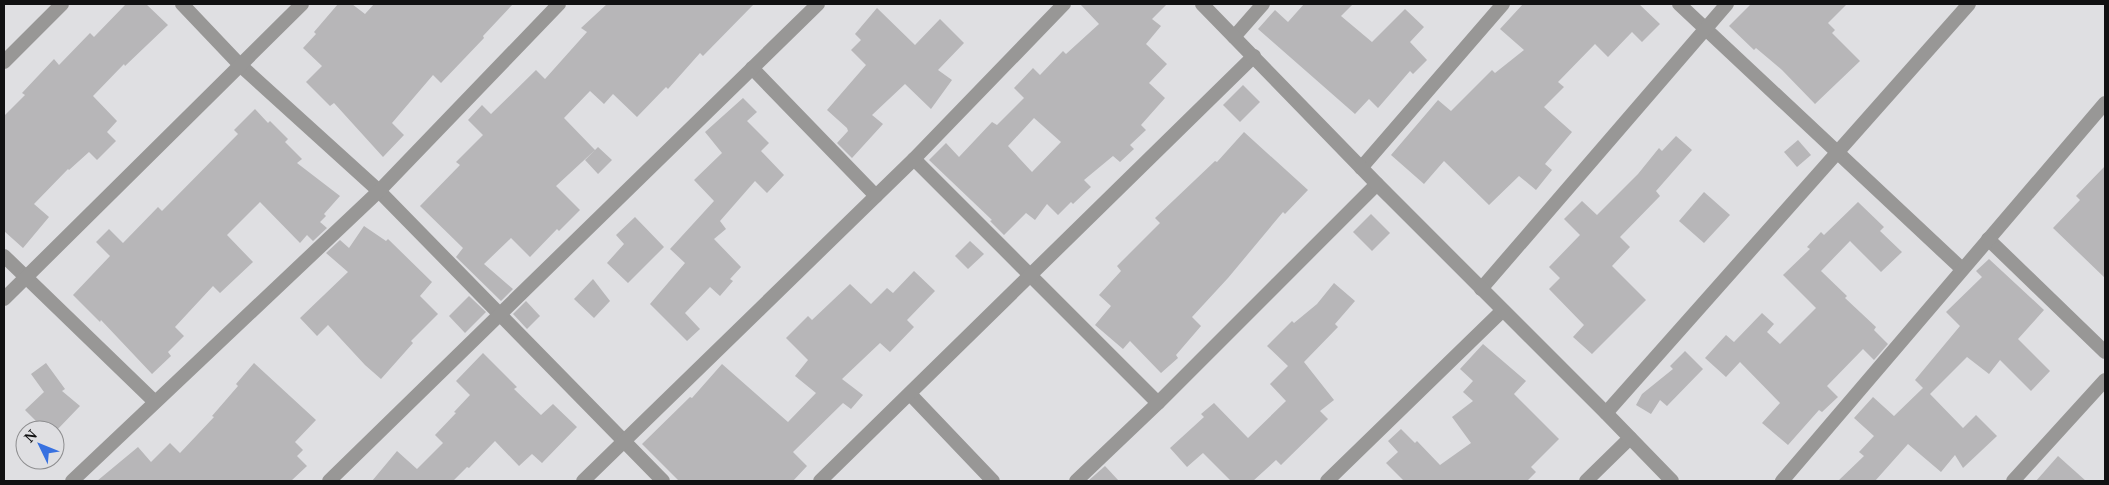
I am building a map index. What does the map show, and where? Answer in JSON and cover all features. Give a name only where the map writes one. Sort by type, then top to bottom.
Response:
[{"type":"street","points":[[4,62],[62,4]]},
{"type":"street","points":[[182,4],[240,65],[378,191],[663,481]]},
{"type":"street","points":[[4,299],[302,4]]},
{"type":"street","points":[[72,481],[378,191],[559,4]]},
{"type":"street","points":[[329,481],[818,4]]},
{"type":"street","points":[[583,481],[914,159],[1064,4]]},
{"type":"street","points":[[1202,4],[1480,289],[1672,481]]},
{"type":"street","points":[[1234,37],[1263,4]]},
{"type":"street","points":[[1361,168],[1503,4]]},
{"type":"street","points":[[1679,4],[1962,269]]},
{"type":"street","points":[[1480,289],[1726,4]]},
{"type":"street","points":[[1606,413],[1969,4]]},
{"type":"street","points":[[820,481],[1254,56]]},
{"type":"street","points":[[752,68],[876,196]]},
{"type":"street","points":[[1782,481],[1962,269],[2103,110]]},
{"type":"street","points":[[914,159],[1158,403]]},
{"type":"street","points":[[1076,481],[1158,403],[1377,184]]},
{"type":"street","points":[[1988,239],[2105,352]]},
{"type":"street","points":[[4,256],[155,402]]},
{"type":"street","points":[[1327,481],[1502,311]]},
{"type":"street","points":[[2013,481],[2105,380]]},
{"type":"street","points":[[910,394],[993,481]]},
{"type":"street","points":[[1586,481],[1630,438]]},
{"type":"building","points":[[126,4],[146,4],[168,25],[125,66],[124,64],[93,96],[117,121],[107,132],[116,141],[97,160],[89,152],[68,169],[34,204],[49,217],[23,248],[4,231],[4,116],[25,95],[22,93],[54,59],[59,65],[90,33],[94,37]]},
{"type":"building","points":[[338,4],[352,4],[365,14],[374,4],[513,4],[441,83],[433,75],[392,123],[404,135],[383,157],[334,103],[330,106],[306,82],[322,66],[303,48]]},
{"type":"building","points":[[607,4],[754,4],[703,56],[700,53],[668,89],[666,87],[637,117],[613,94],[604,104],[590,91],[564,118],[595,150],[556,186],[580,210],[559,231],[557,229],[530,257],[511,238],[484,264],[513,289],[501,301],[456,257],[463,248],[420,206],[460,165],[456,162],[483,135],[468,120],[482,105],[491,114],[536,70],[545,79],[587,32],[581,28]]},
{"type":"building","points":[[1080,4],[1167,4],[1152,19],[1161,26],[1146,44],[1167,64],[1149,83],[1165,98],[1141,125],[1146,130],[1130,145],[1134,149],[1120,162],[1113,156],[1084,180],[1091,187],[1073,204],[1071,202],[1058,215],[1047,204],[1035,220],[1026,213],[1004,235],[990,221],[992,220],[929,160],[946,143],[959,157],[992,122],[997,125],[1024,98],[1014,88],[1033,68],[1040,75],[1063,51],[1066,54],[1099,24]],"holes":[[[1034,118],[1061,142],[1032,172],[1008,146]]]},
{"type":"building","points":[[1304,4],[1353,4],[1341,16],[1372,42],[1405,9],[1424,27],[1410,42],[1427,60],[1413,74],[1410,71],[1378,108],[1369,99],[1355,114],[1258,29],[1275,10],[1288,22]]},
{"type":"building","points":[[1523,4],[1639,4],[1660,24],[1642,42],[1632,32],[1608,57],[1595,44],[1558,82],[1564,87],[1544,107],[1572,132],[1545,164],[1552,170],[1536,190],[1519,176],[1489,205],[1444,161],[1424,184],[1391,155],[1438,100],[1451,111],[1492,70],[1495,73],[1524,50],[1500,29]]},
{"type":"building","points":[[1751,4],[1847,4],[1828,23],[1835,30],[1832,33],[1860,61],[1815,104],[1782,70],[1756,48],[1754,50],[1729,26]]},
{"type":"building","points":[[877,8],[915,45],[940,19],[964,43],[938,70],[952,80],[931,109],[905,84],[872,115],[883,124],[852,158],[837,143],[848,131],[847,128],[827,110],[866,65],[851,50],[861,40],[855,34]]},
{"type":"building","points":[[1243,85],[1260,102],[1240,122],[1223,105]]},
{"type":"building","points":[[743,98],[757,112],[747,121],[769,143],[761,151],[784,175],[767,193],[755,181],[720,221],[726,229],[714,239],[741,267],[730,279],[733,281],[720,296],[710,287],[685,313],[700,329],[687,341],[650,304],[685,263],[670,249],[714,201],[694,180],[722,153],[705,132]]},
{"type":"building","points":[[255,109],[268,123],[270,121],[288,139],[285,142],[302,159],[297,163],[340,196],[324,214],[326,216],[320,222],[327,228],[313,241],[307,235],[300,243],[260,202],[227,235],[253,262],[220,293],[213,286],[175,327],[184,336],[168,352],[171,356],[152,374],[101,320],[100,322],[73,295],[110,256],[96,242],[109,229],[123,243],[158,207],[162,211],[238,134],[234,130]]},
{"type":"building","points":[[1244,132],[1308,190],[1285,214],[1283,212],[1228,278],[1192,317],[1201,326],[1176,355],[1178,358],[1161,373],[1130,341],[1123,349],[1095,325],[1111,306],[1099,295],[1121,271],[1117,266],[1160,223],[1155,218],[1215,161],[1217,162]]},
{"type":"building","points":[[1676,136],[1692,150],[1656,191],[1660,196],[1620,237],[1630,247],[1612,266],[1646,300],[1592,354],[1573,337],[1584,325],[1549,289],[1560,278],[1549,267],[1580,235],[1564,219],[1582,201],[1597,215],[1638,174],[1659,148],[1662,151]]},
{"type":"building","points":[[1798,140],[1811,155],[1797,167],[1784,152]]},
{"type":"building","points":[[598,147],[612,160],[598,174],[585,160]]},
{"type":"building","points":[[2105,166],[2105,278],[2053,228],[2080,200],[2076,196]]},
{"type":"building","points":[[1704,192],[1730,215],[1704,243],[1679,221]]},
{"type":"building","points":[[1858,202],[1884,227],[1880,231],[1902,252],[1881,272],[1850,241],[1821,271],[1847,296],[1845,298],[1876,327],[1874,330],[1888,344],[1874,360],[1863,349],[1827,386],[1838,397],[1822,412],[1819,410],[1788,445],[1762,423],[1780,403],[1740,362],[1726,377],[1705,358],[1726,335],[1734,342],[1762,313],[1774,324],[1767,332],[1780,344],[1816,308],[1783,275],[1810,249],[1807,247],[1821,232],[1824,235]]},
{"type":"building","points":[[1371,214],[1390,233],[1372,251],[1353,232]]},
{"type":"building","points":[[635,217],[664,247],[628,283],[607,263],[624,244],[616,235]]},
{"type":"building","points":[[364,226],[386,241],[388,239],[432,282],[420,296],[438,314],[411,341],[413,343],[381,379],[365,365],[328,325],[317,336],[300,318],[348,272],[326,253],[340,240],[349,248]]},
{"type":"building","points":[[970,241],[984,254],[968,269],[955,256]]},
{"type":"building","points":[[1989,259],[2044,310],[2018,339],[2050,371],[2031,391],[2000,360],[1989,374],[1967,357],[1930,394],[1963,428],[1976,415],[1997,436],[1963,468],[1955,455],[1941,472],[1908,444],[1875,481],[1838,481],[1864,456],[1859,452],[1874,436],[1854,418],[1873,397],[1894,416],[1923,388],[1915,380],[1960,326],[1946,312],[1982,277],[1976,271]]},
{"type":"building","points":[[914,271],[935,291],[907,320],[914,327],[890,352],[880,343],[842,379],[863,395],[851,409],[843,403],[793,452],[807,466],[793,481],[679,481],[642,444],[690,397],[692,398],[722,364],[788,422],[816,393],[795,376],[808,360],[786,338],[808,316],[812,320],[850,284],[871,304],[887,288],[893,293]]},
{"type":"building","points":[[593,279],[610,301],[594,318],[574,299]]},
{"type":"building","points":[[1334,283],[1355,301],[1335,324],[1338,327],[1304,362],[1334,400],[1320,411],[1328,419],[1281,465],[1276,460],[1253,481],[1231,481],[1203,453],[1187,467],[1170,448],[1204,417],[1201,414],[1214,403],[1248,438],[1286,401],[1270,384],[1288,366],[1267,346],[1292,321],[1294,323],[1317,304]]},
{"type":"building","points":[[469,296],[486,312],[465,333],[449,316]]},
{"type":"building","points":[[526,301],[540,316],[527,329],[513,314]]},
{"type":"building","points":[[1483,344],[1526,381],[1514,394],[1559,439],[1531,467],[1536,472],[1527,481],[1404,481],[1386,463],[1398,452],[1388,441],[1401,429],[1415,443],[1417,441],[1440,465],[1471,443],[1452,417],[1473,401],[1463,392],[1473,381],[1460,369]]},
{"type":"building","points":[[1685,351],[1703,369],[1667,406],[1660,400],[1651,414],[1636,405],[1642,394],[1673,369],[1670,366]]},
{"type":"building","points":[[483,353],[517,387],[514,389],[541,415],[553,404],[577,427],[542,463],[532,454],[519,466],[495,441],[469,468],[467,467],[453,481],[372,481],[397,451],[417,469],[443,443],[435,435],[470,395],[456,381]]},
{"type":"building","points":[[46,363],[65,389],[62,391],[80,406],[65,422],[65,420],[35,420],[25,410],[44,392],[31,374]]},
{"type":"building","points":[[254,363],[316,420],[295,442],[303,450],[297,456],[307,466],[291,481],[97,481],[138,447],[151,462],[170,443],[180,453],[214,417],[212,416],[238,386],[236,384]]},
{"type":"building","points":[[2058,456],[2086,481],[2036,481]]},
{"type":"building","points":[[1105,466],[1119,481],[1088,481]]}]
